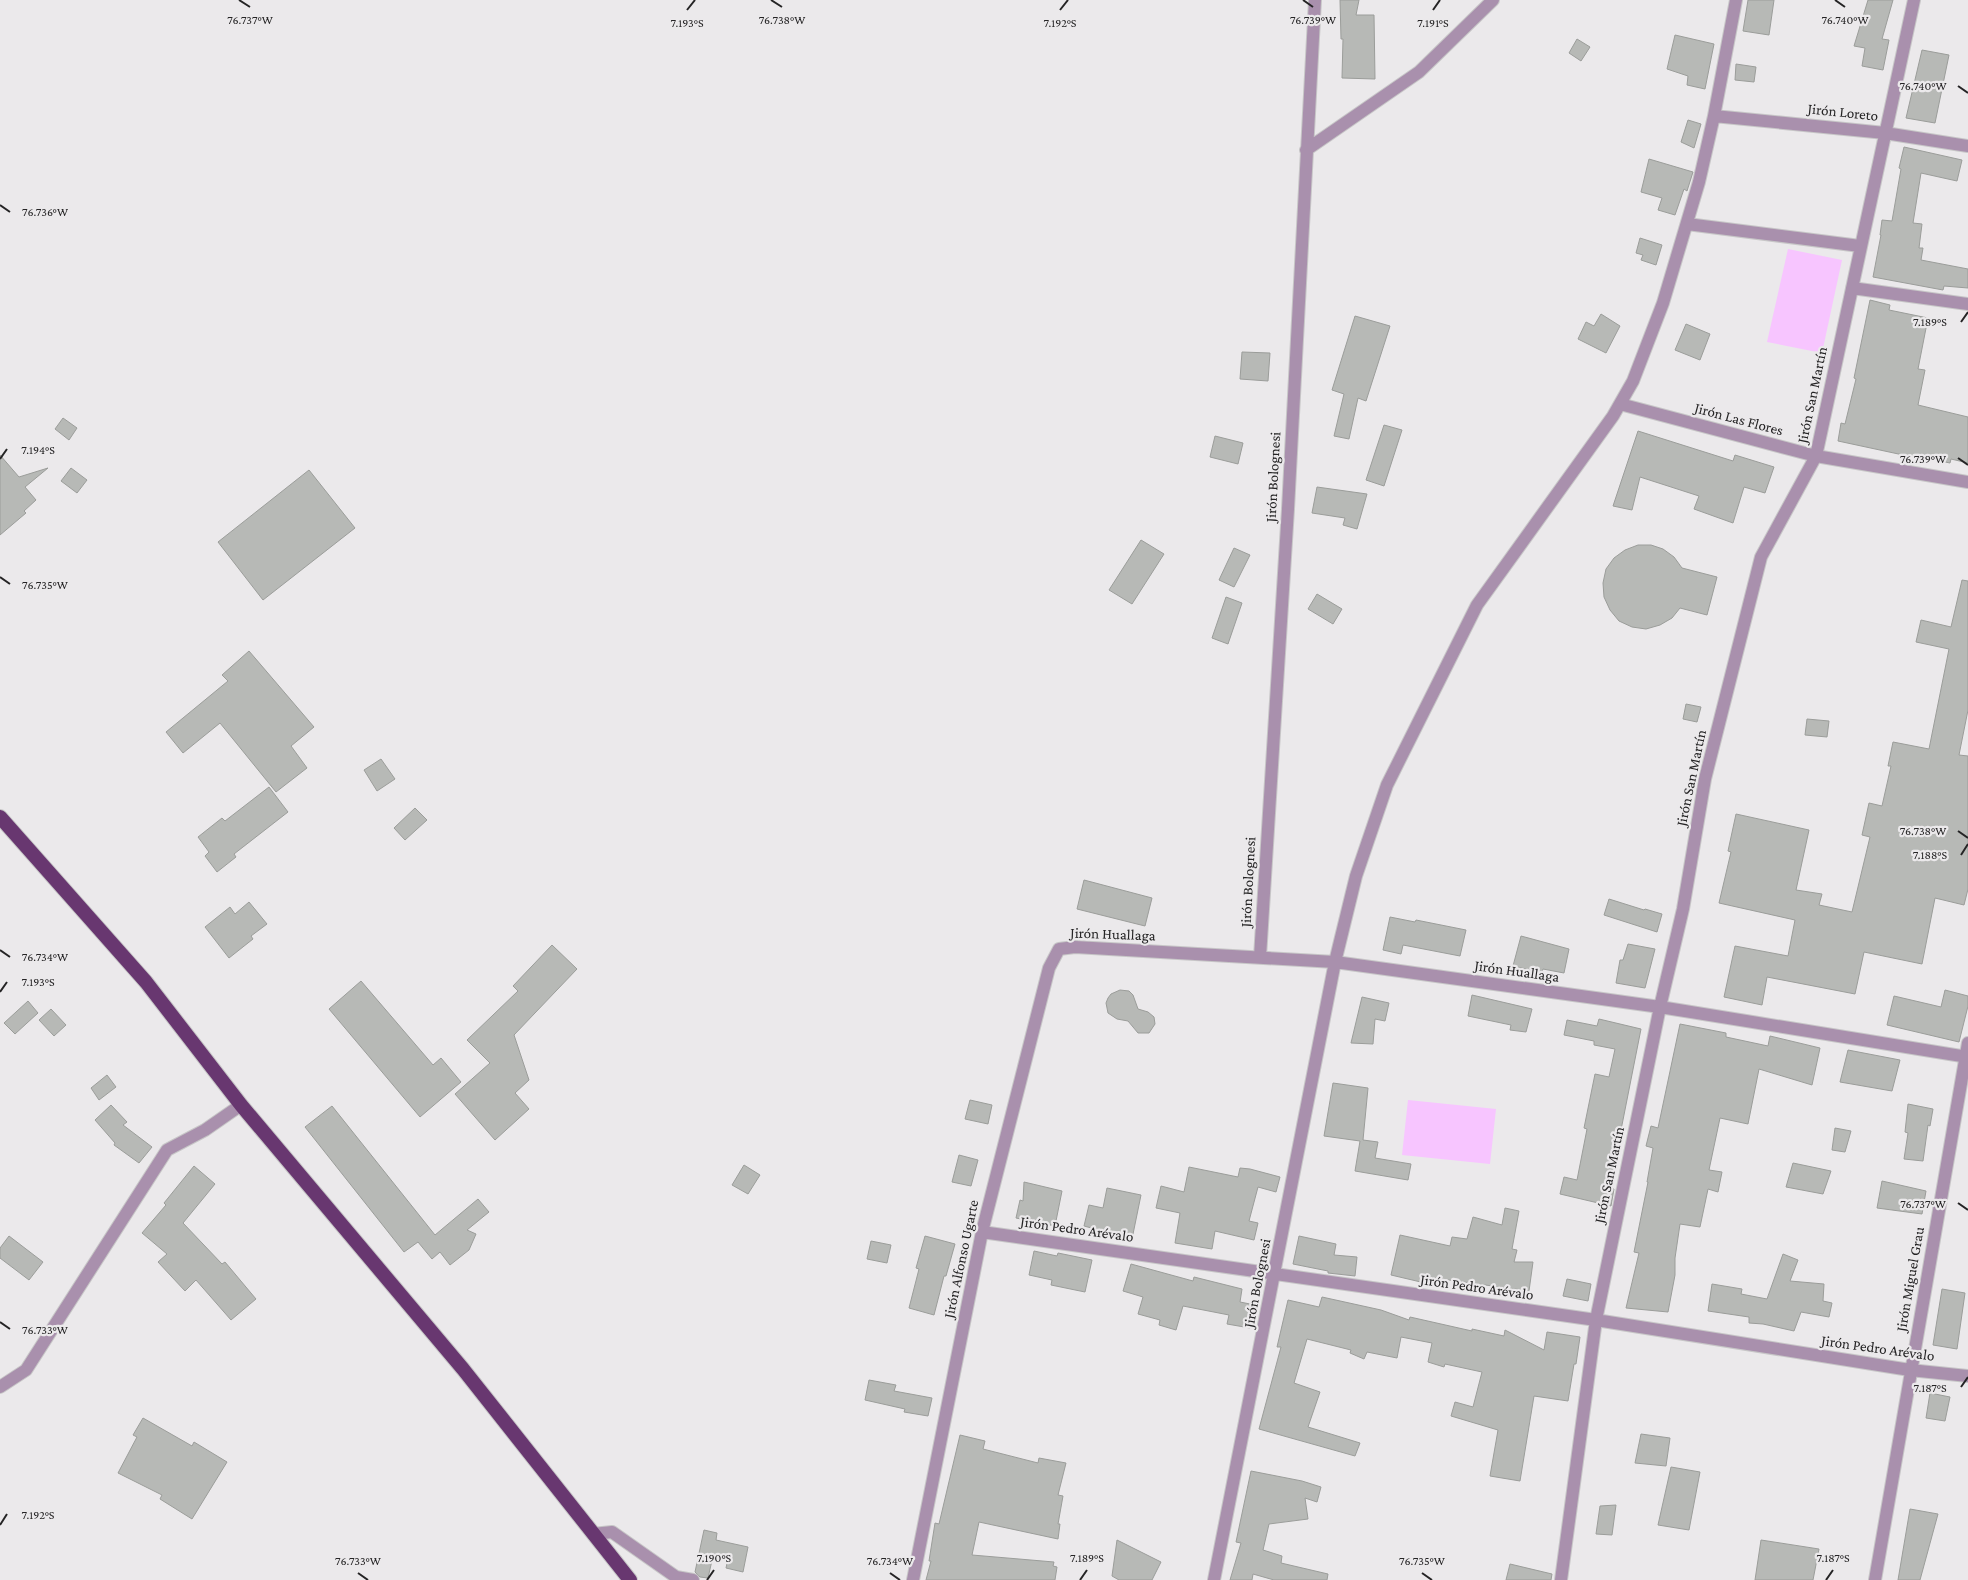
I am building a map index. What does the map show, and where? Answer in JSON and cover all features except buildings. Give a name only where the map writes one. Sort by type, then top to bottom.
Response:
[{"type":"highway","points":[[0,817],[146,982],[241,1106],[463,1369],[630,1580]]},
{"type":"street","name":"Jirón Bolognesi","points":[[1260,956],[1288,510],[1315,0]]},
{"type":"street","points":[[1306,150],[1419,72],[1493,0]]},
{"type":"street","name":"Jirón Bolognesi","points":[[1214,1580],[1335,962],[1356,876],[1387,785],[1477,605],[1620,404],[1633,381],[1663,303],[1699,182],[1714,116],[1736,0]]},
{"type":"street","name":"Jirón San Martín","points":[[1561,1580],[1596,1320],[1660,1007],[1683,909],[1705,779],[1761,557],[1816,456],[1914,0]]},
{"type":"street","name":"Jirón Loreto","points":[[1714,116],[1885,133],[1968,146]]},
{"type":"street","points":[[1687,224],[1860,246]]},
{"type":"street","points":[[1852,288],[1968,304]]},
{"type":"street","name":"Jirón Las Flores","points":[[1620,404],[1816,456],[1968,482]]},
{"type":"street","name":"Jirón Huallaga","points":[[1059,949],[1074,947],[1260,956],[1335,962],[1660,1007],[1966,1057]]},
{"type":"street","name":"Jirón Alfonso Ugarte","points":[[913,1580],[982,1232],[1049,968],[1059,949]]},
{"type":"street","name":"Jirón Miguel Grau","points":[[1875,1580],[1968,1043]]},
{"type":"street","points":[[0,1387],[26,1370],[167,1150],[205,1130],[241,1106]]},
{"type":"street","name":"Jirón Pedro Arévalo","points":[[982,1232],[1596,1320],[1910,1370],[1968,1376]]},
{"type":"street","points":[[593,1534],[612,1532],[676,1577],[693,1580]]},
{"type":"shaded area","points":[[1788,249],[1842,260],[1822,353],[1767,342]]},
{"type":"shaded area","points":[[1408,1100],[1496,1109],[1490,1164],[1402,1155]]}]
